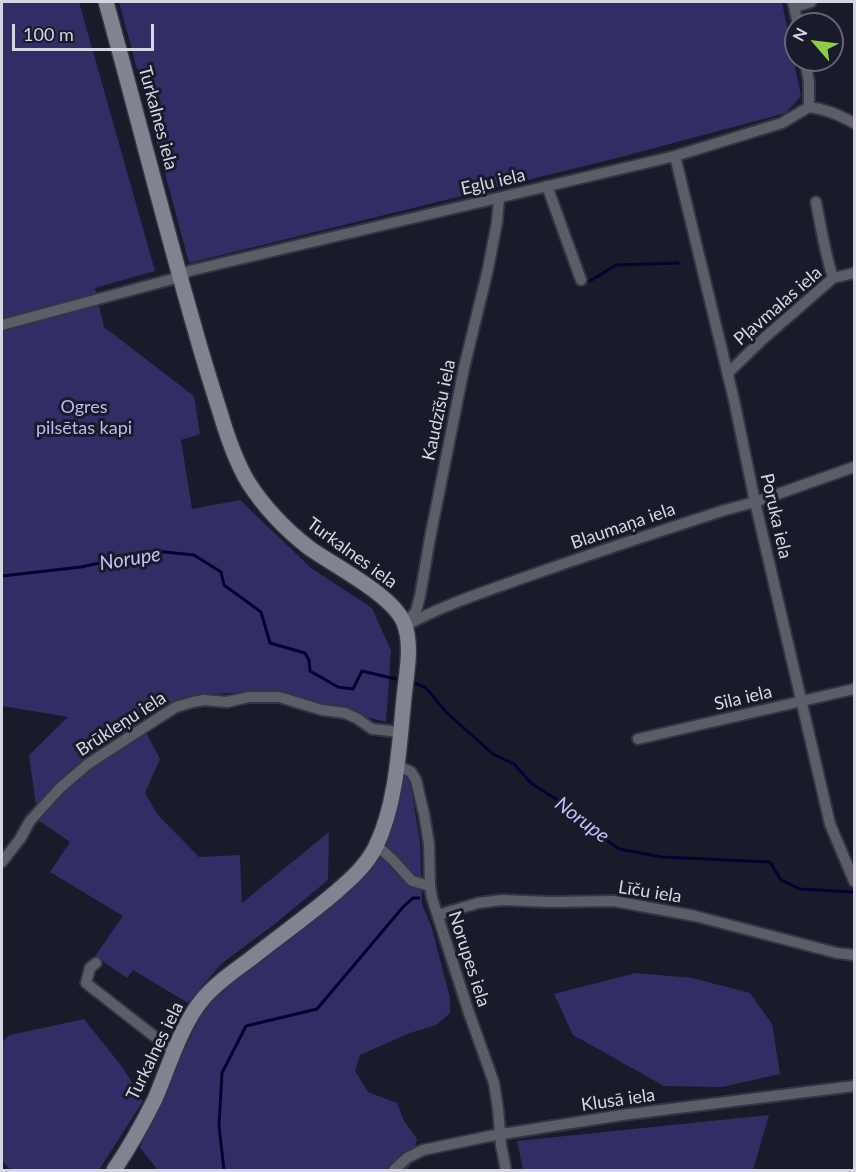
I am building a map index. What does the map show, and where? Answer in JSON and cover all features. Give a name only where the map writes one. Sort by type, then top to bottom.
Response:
[{"type":"main road","name":"Turkalnes iela","points":[[106,2],[205,364],[229,441],[241,469],[265,506],[285,528],[390,603],[399,612],[405,626],[408,648],[390,805],[370,857],[348,882],[325,902],[225,978],[203,998],[193,1012],[153,1101],[127,1151],[114,1170]]},
{"type":"street","points":[[794,4],[811,2]]},
{"type":"street","points":[[807,72],[809,107],[834,112],[855,123]]},
{"type":"street","name":"Egļu iela","points":[[2,325],[180,277],[189,271],[675,156],[782,123],[809,107]]},
{"type":"street","name":"Poruka iela","points":[[675,156],[728,373],[755,502],[830,824],[855,881]]},
{"type":"street","points":[[547,186],[581,280]]},
{"type":"street","name":"Kaudzīšu iela","points":[[405,626],[416,611],[420,596],[464,368],[488,269],[499,198]]},
{"type":"street","points":[[816,202],[833,278]]},
{"type":"street","name":"Pļavmalas iela","points":[[728,373],[833,278],[855,273]]},
{"type":"street","name":"Blaumaņa iela","points":[[405,626],[466,598],[528,576],[855,467]]},
{"type":"street","name":"Sila iela","points":[[638,739],[855,689]]},
{"type":"street","name":"Brūkleņu iela","points":[[2,862],[20,839],[30,821],[60,788],[88,764],[176,707],[204,700],[227,702],[249,697],[279,698],[322,710],[345,713],[372,729],[400,732]]},
{"type":"street","name":"Norupes iela","points":[[396,768],[403,768],[411,772],[416,780],[429,844],[430,886],[472,1024],[494,1083],[506,1170]]},
{"type":"street","points":[[376,845],[412,881],[430,886]]},
{"type":"street","name":"Līču iela","points":[[438,915],[478,903],[502,900],[614,901],[695,916],[837,953],[855,955]]},
{"type":"street","points":[[96,963],[90,968],[86,982],[168,1047],[175,1050]]},
{"type":"street","name":"Klusā iela","points":[[394,1170],[406,1158],[423,1150],[500,1134],[622,1115],[855,1086]]},
{"type":"green space","name":"Ogres pilsētas kapi","points":[[2,2],[79,2],[155,271],[95,288],[104,327],[194,396],[200,434],[181,440],[192,509],[240,500],[311,568],[372,608],[391,651],[386,722],[269,691],[192,695],[168,711],[136,713],[160,759],[145,793],[158,815],[199,857],[240,855],[242,903],[329,832],[328,880],[221,964],[188,1003],[133,970],[127,978],[95,956],[123,916],[50,872],[70,842],[38,820],[29,755],[68,717],[2,706]]},
{"type":"green space","points":[[119,2],[782,2],[784,72],[796,72],[801,96],[786,113],[613,159],[189,263]]},
{"type":"green space","points":[[403,741],[420,841],[422,904],[432,928],[450,998],[450,1013],[436,1025],[410,1033],[360,1055],[355,1071],[368,1092],[397,1103],[404,1121],[417,1139],[411,1164],[407,1170],[158,1170],[140,1148],[152,1117],[204,1009],[233,975],[366,868]]},
{"type":"green space","points":[[636,973],[692,978],[750,993],[772,1024],[780,1074],[722,1087],[664,1086],[573,1035],[554,994]]},
{"type":"green space","points":[[84,1019],[123,1068],[143,1101],[99,1170],[11,1170],[2,1161],[2,1042],[10,1035]]},
{"type":"green space","points":[[769,1115],[753,1170],[523,1170],[517,1141]]},
{"type":"waterway","points":[[590,281],[616,265],[678,263]]},
{"type":"waterway","name":"Norupe","points":[[2,576],[81,567],[155,551],[194,555],[221,572],[224,585],[261,612],[270,643],[305,653],[309,660],[310,671],[338,687],[353,689],[362,671],[396,679]]},
{"type":"waterway","name":"Norupe","points":[[412,682],[426,688],[447,713],[493,754],[514,764],[531,783],[582,816],[585,822],[594,826],[619,849],[662,857],[770,862],[781,880],[800,889],[853,892]]},
{"type":"waterway","points":[[224,1170],[219,1126],[222,1073],[246,1026],[317,1009],[403,907],[413,898],[419,898]]}]
